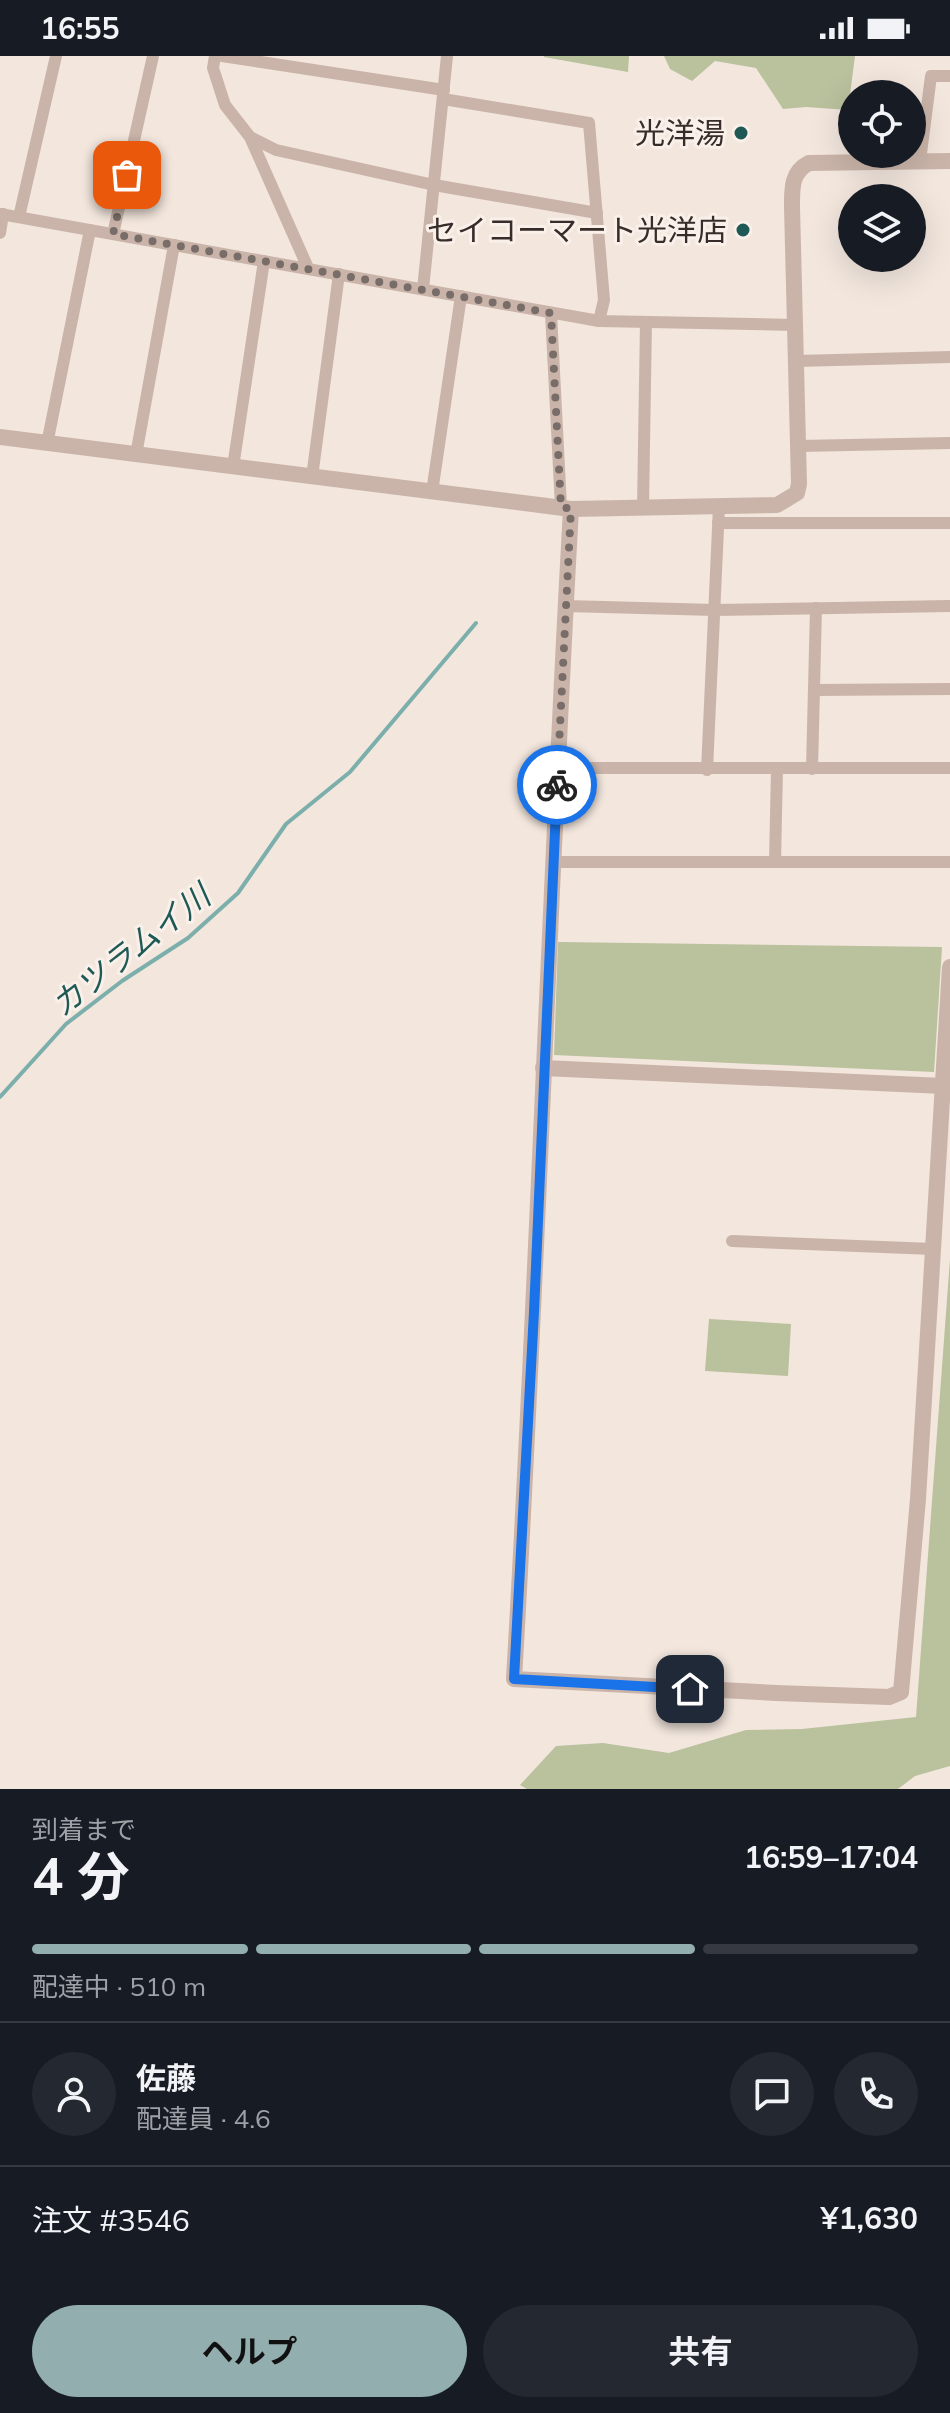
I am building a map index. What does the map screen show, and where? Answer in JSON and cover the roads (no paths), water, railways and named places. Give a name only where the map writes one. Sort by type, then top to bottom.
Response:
[{"type":"street","points":[[19,217],[56,56]]},
{"type":"street","points":[[113,234],[153,56]]},
{"type":"street","points":[[215,56],[213,68],[225,105],[250,137],[308,268]]},
{"type":"street","points":[[222,56],[589,123],[604,300],[599,321]]},
{"type":"street","points":[[423,289],[447,56]]},
{"type":"street","points":[[926,115],[931,76],[950,76]]},
{"type":"street","points":[[250,137],[276,150],[434,185],[597,213]]},
{"type":"street","points":[[926,161],[950,161]]},
{"type":"street","points":[[0,437],[566,508],[777,505],[797,493],[799,484],[792,188],[800,167],[809,163],[838,162]]},
{"type":"street","points":[[0,233],[2,214],[599,321],[795,325]]},
{"type":"street","points":[[47,444],[90,230]]},
{"type":"street","points":[[136,455],[174,245]]},
{"type":"street","points":[[233,467],[264,261]]},
{"type":"street","points":[[312,477],[339,274]]},
{"type":"street","points":[[432,492],[461,296]]},
{"type":"street","points":[[551,313],[566,508],[566,606],[514,1679],[889,1697],[901,1692],[918,1499],[950,967]]},
{"type":"street","points":[[643,507],[646,322]]},
{"type":"street","points":[[797,361],[950,357]]},
{"type":"street","points":[[799,446],[950,443]]},
{"type":"street","points":[[707,770],[719,506]]},
{"type":"street","points":[[718,523],[950,523]]},
{"type":"street","points":[[566,606],[715,610],[950,606]]},
{"type":"street","points":[[812,769],[816,608]]},
{"type":"street","points":[[814,690],[950,689]]},
{"type":"street","points":[[558,768],[950,768]]},
{"type":"street","points":[[775,862],[777,769]]},
{"type":"street","points":[[553,862],[950,862]]},
{"type":"street","points":[[543,1068],[943,1086]]},
{"type":"street","points":[[732,1241],[933,1249]]},
{"type":"waterway","name":"カツラムイ川","points":[[0,1097],[66,1024],[122,981],[188,938],[238,893],[286,824],[350,772],[476,623]]},
{"type":"place","name":"光洋湯","points":[[741,133]]},
{"type":"place","name":"セイコーマート光洋店","points":[[743,230]]}]
